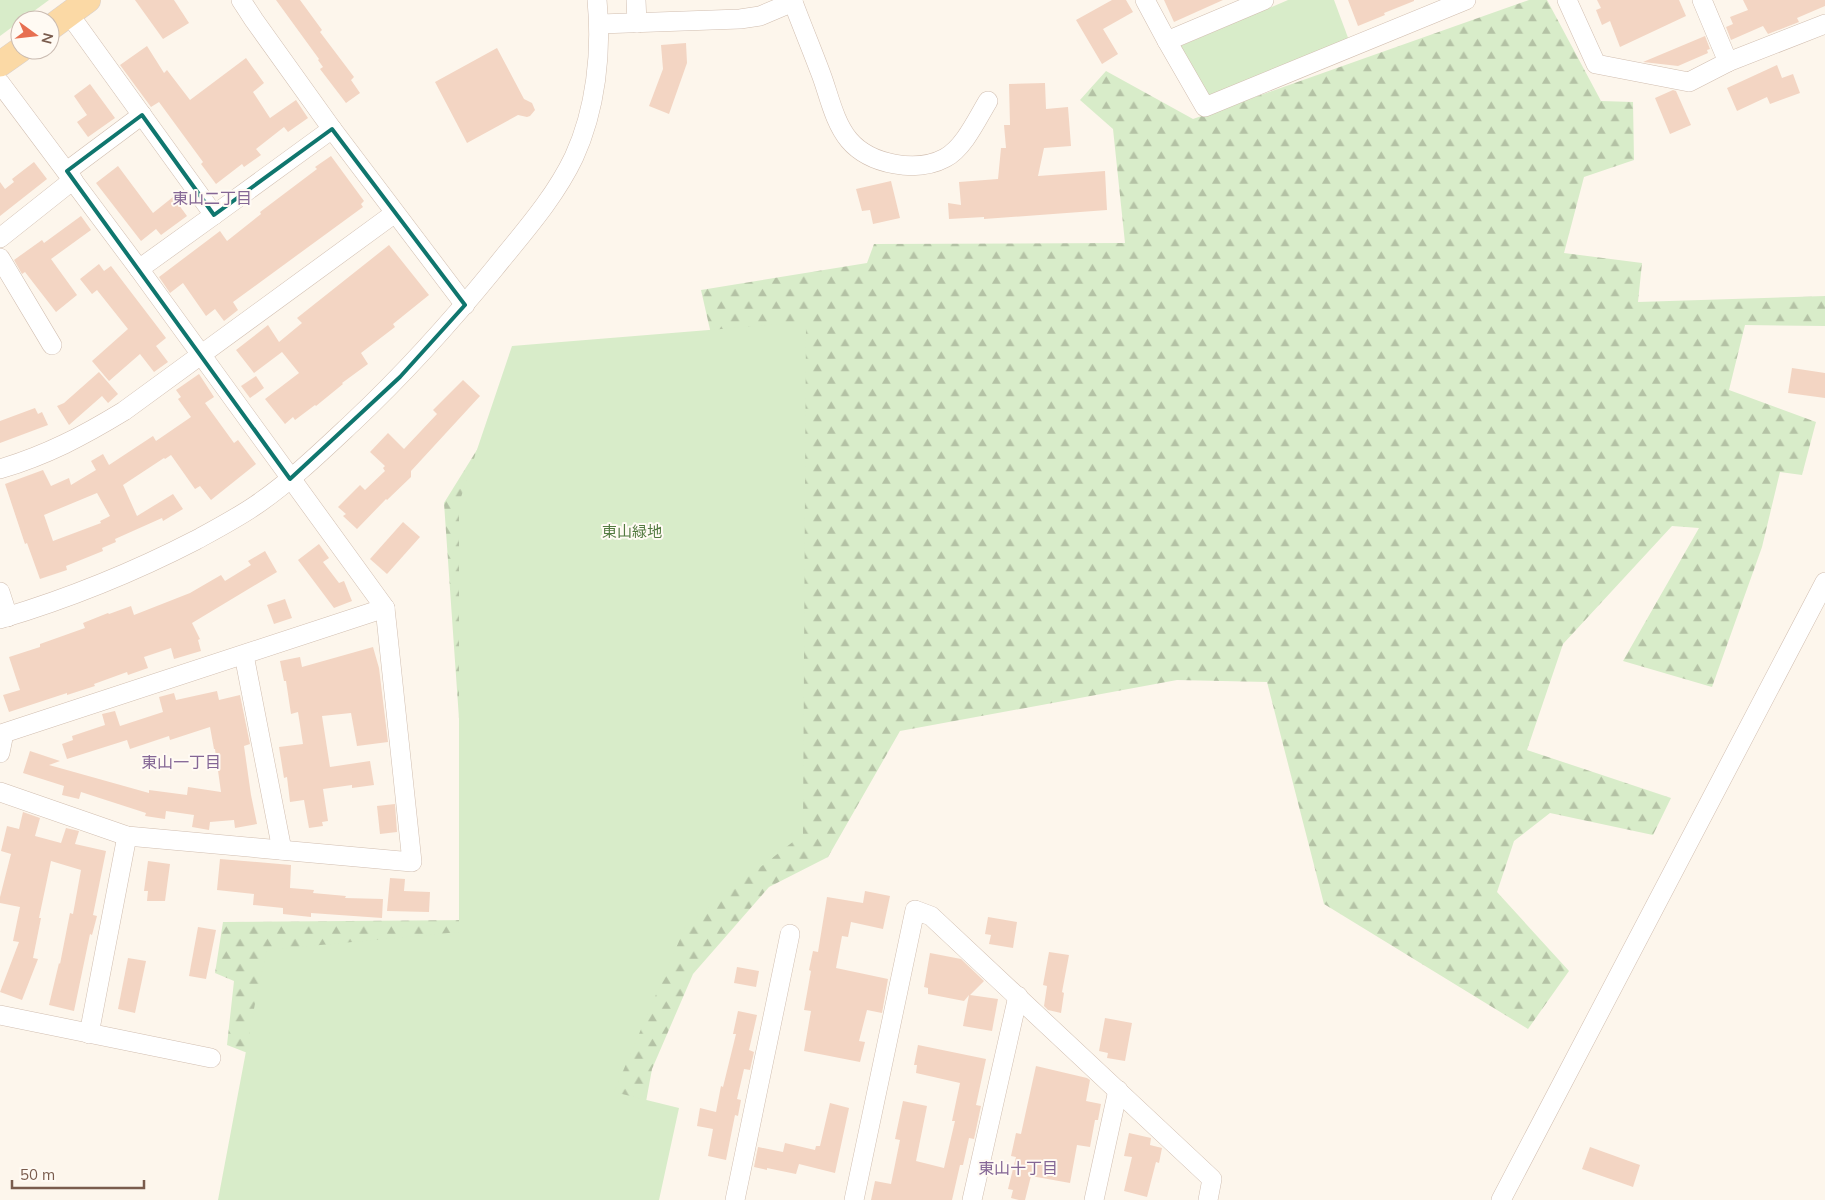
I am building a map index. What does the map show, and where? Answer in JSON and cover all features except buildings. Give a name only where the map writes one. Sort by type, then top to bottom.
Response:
[{"type":"street","points":[[241,0],[332,129],[465,305]]},
{"type":"street","points":[[0,592],[4,618],[155,561],[222,526],[255,506],[290,479],[324,450],[400,377],[465,305],[524,233],[553,194],[574,157],[586,123],[594,91],[600,24],[597,0]]},
{"type":"street","points":[[636,0],[637,23]]},
{"type":"street","points":[[1145,0],[1205,107],[1466,0]]},
{"type":"street","points":[[1167,41],[1264,0]]},
{"type":"street","points":[[1567,0],[1596,64],[1688,82],[1728,62],[1825,24]]},
{"type":"street","points":[[1702,0],[1728,62]]},
{"type":"street","points":[[600,24],[740,19],[760,16],[793,1],[836,118],[849,139],[859,150],[884,161],[900,165],[926,164],[946,158],[965,140],[988,101]]},
{"type":"street","points":[[69,14],[214,215]]},
{"type":"street","points":[[0,83],[139,269],[290,479],[386,608],[412,862],[127,836],[0,792]]},
{"type":"street","points":[[0,238],[142,115]]},
{"type":"street","points":[[139,269],[332,129]]},
{"type":"street","points":[[0,469],[26,462],[77,439],[124,411],[395,212]]},
{"type":"street","points":[[0,258],[52,345]]},
{"type":"street","points":[[1501,1200],[1825,582]]},
{"type":"street","points":[[0,753],[4,732],[386,608]]},
{"type":"street","points":[[244,654],[282,850]]},
{"type":"street","points":[[88,1034],[127,836]]},
{"type":"street","points":[[854,1200],[915,910],[932,916],[1212,1179],[1208,1200]]},
{"type":"street","points":[[734,1200],[790,934]]},
{"type":"street","points":[[972,1200],[1018,996]]},
{"type":"street","points":[[0,1015],[211,1058]]},
{"type":"street","points":[[1094,1200],[1118,1090]]},
{"type":"highlighted area","points":[[142,115],[214,215],[332,129],[465,305],[400,377],[290,479],[67,171]]},
{"type":"green space","points":[[0,0],[49,0],[35,10],[10,10],[10,29],[0,36]]},
{"type":"green space","points":[[1288,0],[1334,0],[1350,43],[1205,99],[1178,47]]},
{"type":"green space","points":[[1529,0],[1547,0],[1601,101],[1633,102],[1634,160],[1584,177],[1564,253],[1642,263],[1638,302],[1825,296],[1825,326],[1745,325],[1729,390],[1816,422],[1802,475],[1780,472],[1762,547],[1712,687],[1623,661],[1699,528],[1672,526],[1563,644],[1527,750],[1671,798],[1653,835],[1550,813],[1514,841],[1497,892],[1569,971],[1528,1029],[1324,904],[1267,682],[1177,680],[900,731],[828,857],[769,887],[693,974],[652,1069],[628,1200],[227,1045],[234,981],[215,973],[223,922],[473,920],[444,503],[535,356],[744,479],[701,290],[867,263],[874,244],[1125,243],[1113,129],[1080,100],[1106,71],[1193,119]]},
{"type":"green space","name":"東山緑地","points":[[806,322],[803,834],[686,925],[614,1092],[679,1108],[659,1200],[218,1200],[257,993],[267,950],[459,932],[459,503],[512,346]]},
{"type":"district","name":"東山二丁目","points":[[212,198]]},
{"type":"district","name":"東山一丁目","points":[[181,762]]},
{"type":"district","name":"東山十丁目","points":[[1018,1168]]}]
